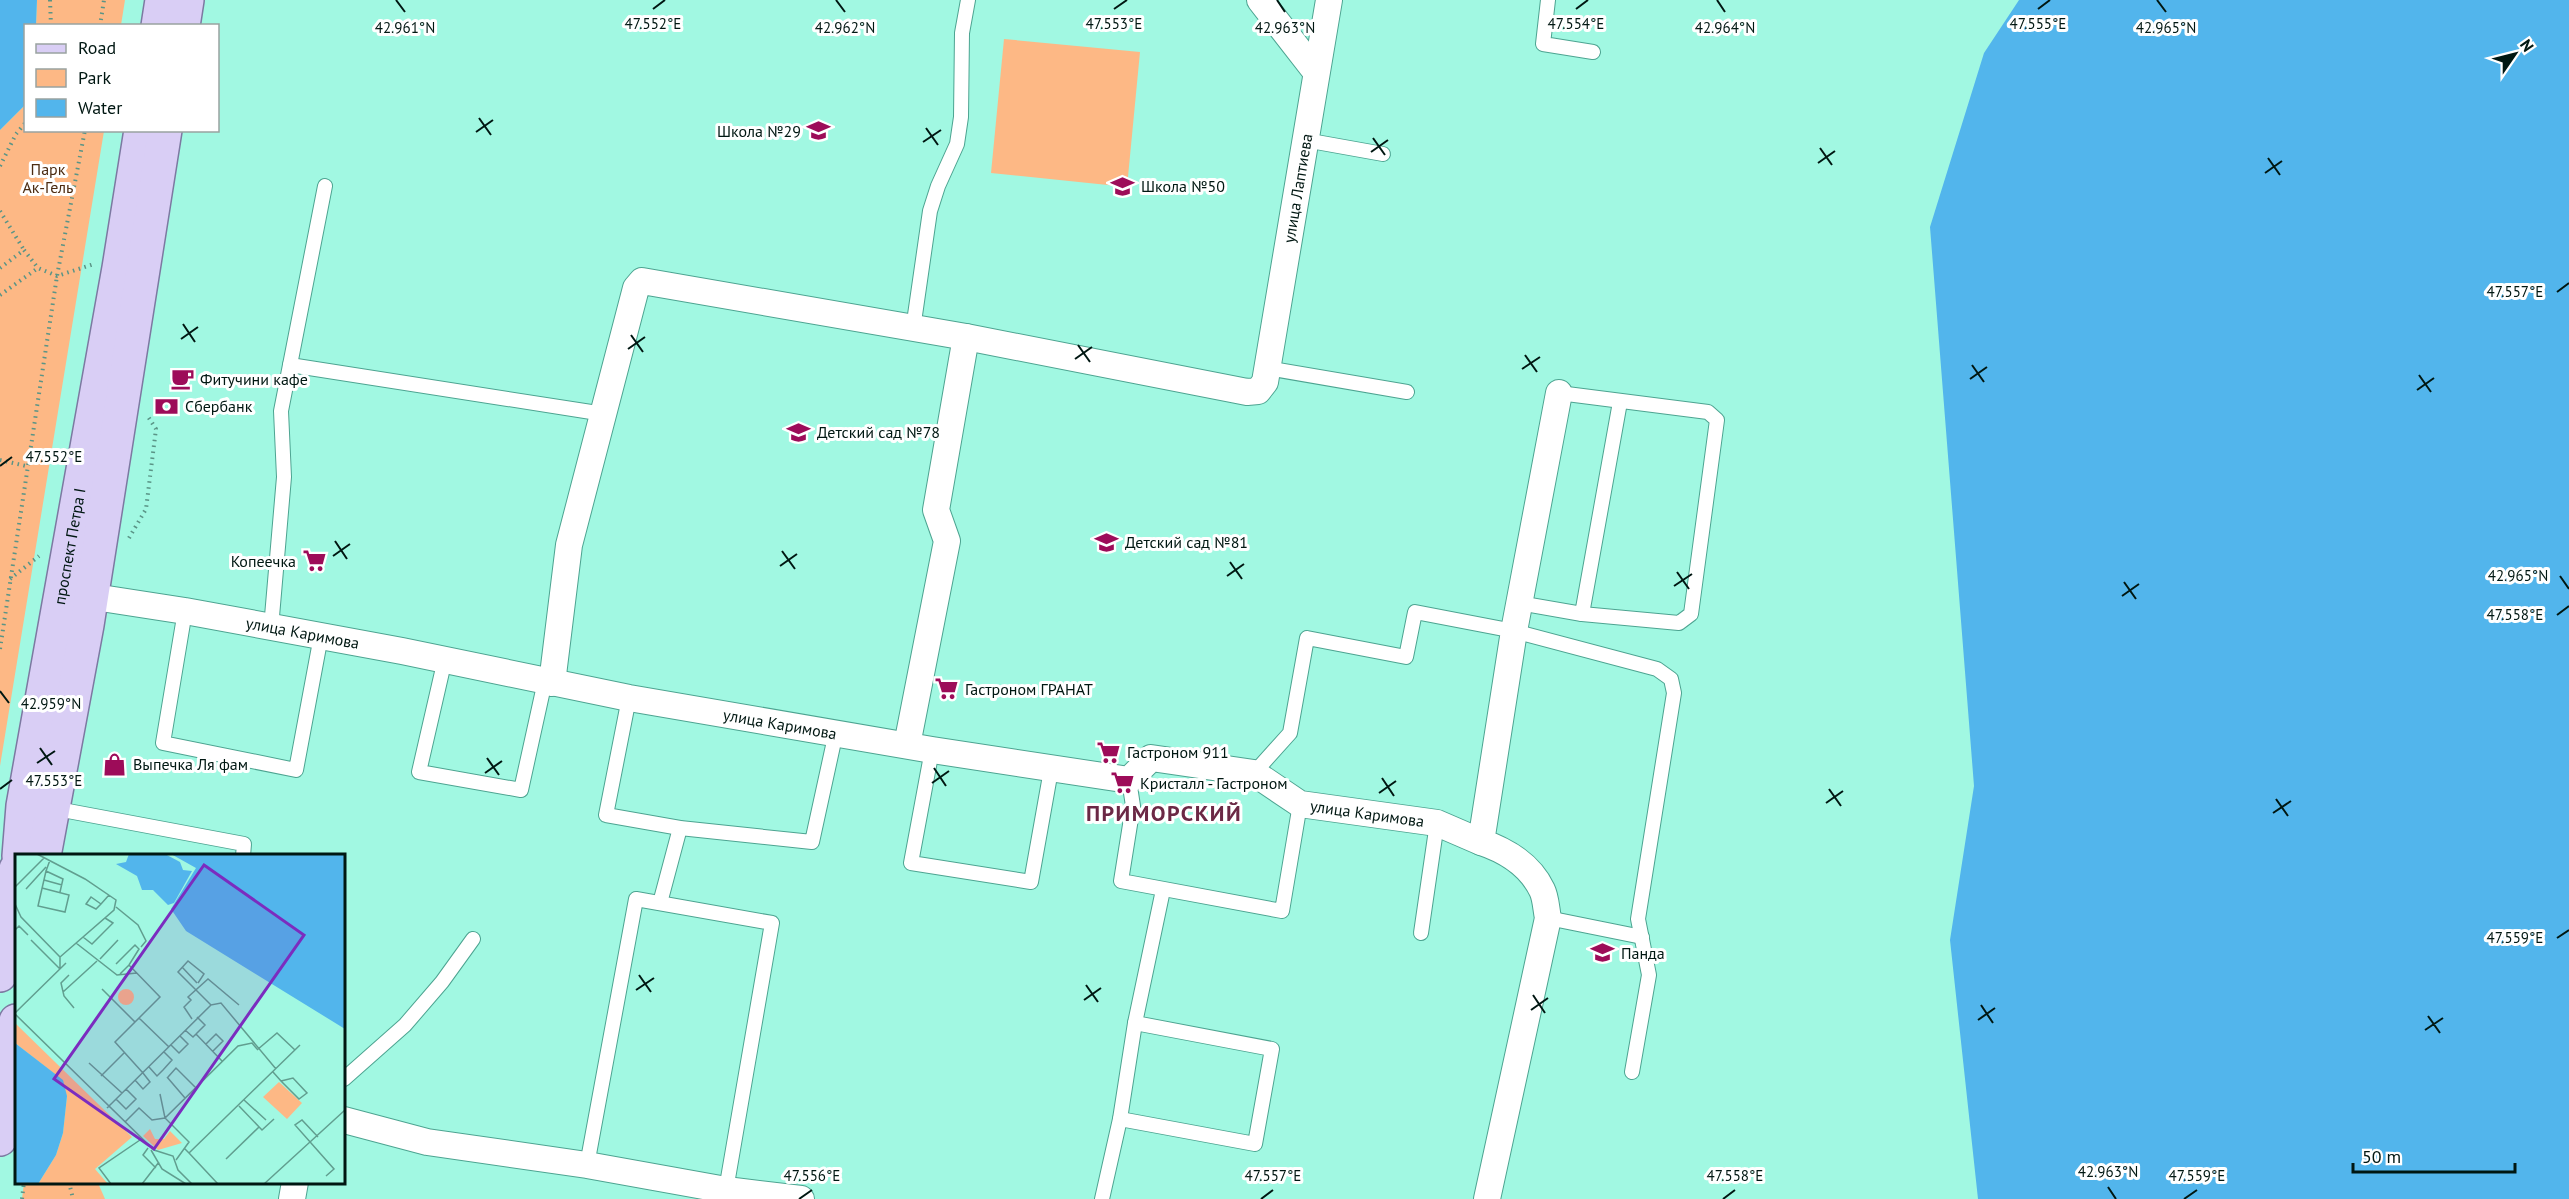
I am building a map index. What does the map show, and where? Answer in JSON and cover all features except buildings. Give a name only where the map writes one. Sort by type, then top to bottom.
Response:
[{"type":"main road","points":[[158,24],[162,0]]},
{"type":"main road","points":[[183,24],[187,0]]},
{"type":"main road","name":"проспект Петра I","points":[[44,854],[52,808],[119,268],[141,132]]},
{"type":"main road","name":"проспект Петра I","points":[[19,854],[23,806],[77,595],[165,132]]},
{"type":"main road","points":[[0,975],[15,876]]},
{"type":"main road","points":[[0,1139],[15,1029]]},
{"type":"street","points":[[1260,0],[1316,72]]},
{"type":"street","name":"улица Лаптиева","points":[[966,337],[1247,392],[1257,391],[1265,382],[1329,0]]},
{"type":"street","points":[[549,682],[569,545],[636,288],[642,281],[966,337],[936,510],[947,541],[920,748]]},
{"type":"street","points":[[1481,842],[1514,631],[1559,393]]},
{"type":"street","name":"улица Каримова","points":[[77,595],[185,611],[445,659],[629,698],[1052,770],[1129,780],[1150,758],[1254,773],[1300,804],[1437,823],[1504,850],[1526,868],[1542,890],[1548,918]]},
{"type":"street","points":[[1487,1199],[1548,918]]},
{"type":"street","points":[[345,1120],[427,1142],[587,1164],[726,1190],[801,1199]]},
{"type":"street","points":[[292,1199],[295,1184]]},
{"type":"lane","points":[[913,329],[930,211],[938,186],[957,144],[961,117],[962,43],[968,0]]},
{"type":"lane","points":[[1548,0],[1543,44],[1593,52]]},
{"type":"lane","points":[[1305,140],[1383,154]]},
{"type":"lane","points":[[271,628],[284,477],[281,411],[326,186]]},
{"type":"lane","points":[[290,365],[604,414]]},
{"type":"lane","points":[[1267,368],[1407,392]]},
{"type":"lane","points":[[1519,603],[1582,614],[1679,623],[1691,614],[1717,420],[1708,412],[1559,393]]},
{"type":"lane","points":[[1582,614],[1620,402]]},
{"type":"lane","points":[[185,611],[163,743],[297,770],[321,636]]},
{"type":"lane","points":[[1254,773],[1290,733],[1307,638],[1406,657],[1415,612],[1514,631],[1657,669],[1671,679],[1674,693],[1638,919],[1649,975],[1632,1072]]},
{"type":"lane","points":[[445,659],[419,772],[521,790],[549,682]]},
{"type":"lane","points":[[629,698],[606,815],[680,828],[812,842],[836,732]]},
{"type":"lane","points":[[920,748],[911,863],[1031,882],[1052,770]]},
{"type":"lane","points":[[1129,780],[1133,806],[1121,881],[1282,911],[1300,804]]},
{"type":"lane","points":[[52,808],[244,844],[243,854]]},
{"type":"lane","points":[[1421,933],[1437,823]]},
{"type":"lane","points":[[660,903],[680,828]]},
{"type":"lane","points":[[1102,1199],[1120,1119],[1135,1023],[1163,890]]},
{"type":"lane","points":[[587,1164],[636,898],[772,923],[726,1190]]},
{"type":"lane","points":[[1548,918],[1642,937]]},
{"type":"lane","points":[[345,1078],[405,1025],[442,982],[473,939]]},
{"type":"lane","points":[[1120,1119],[1255,1144],[1272,1049],[1135,1023]]},
{"type":"path","points":[[50,0],[51,24]]},
{"type":"path","points":[[100,24],[104,0]]},
{"type":"path","points":[[0,166],[16,134],[24,124]]},
{"type":"path","points":[[0,649],[26,466],[57,276],[85,132]]},
{"type":"path","points":[[0,211],[38,268],[57,276],[97,263],[119,268]]},
{"type":"path","points":[[0,268],[24,250]]},
{"type":"path","points":[[0,295],[38,268]]},
{"type":"path","points":[[0,460],[26,466]]},
{"type":"path","points":[[22,1199],[24,1184]]},
{"type":"path","points":[[70,1184],[74,1199]]},
{"type":"green space","points":[[37,0],[125,0],[121,24],[36,24]]},
{"type":"green space","points":[[1004,39],[1140,52],[1127,187],[991,173]]},
{"type":"green space","name":"Парк Ак-Гель","points":[[24,106],[24,132],[104,132],[0,766],[0,130]]},
{"type":"green space","points":[[24,1184],[98,1184],[105,1199],[22,1199]]},
{"type":"water","points":[[0,0],[37,0],[36,24],[24,24],[24,106],[0,130]]},
{"type":"water","points":[[2019,0],[2569,0],[2569,1199],[1978,1199],[1950,940],[1974,786],[1930,227],[1984,53]]},
{"type":"place","name":"Школа №29","points":[[819,131]]},
{"type":"place","name":"Школа №50","points":[[1123,186]]},
{"type":"place","name":"Фитучини кафе","points":[[182,379]]},
{"type":"place","name":"Сбербанк","points":[[167,406]]},
{"type":"place","name":"Детский сад №78","points":[[799,432]]},
{"type":"place","name":"Детский сад №81","points":[[1107,542]]},
{"type":"place","name":"Копеечка","points":[[314,561]]},
{"type":"place","name":"Гастроном ГРАНАТ","points":[[947,689]]},
{"type":"place","name":"Гастроном 911","points":[[1109,752]]},
{"type":"place","name":"Выпечка Ля фам","points":[[115,764]]},
{"type":"place","name":"Кристалл - Гастроном","points":[[1122,783]]},
{"type":"place","name":"Панда","points":[[1603,953]]},
{"type":"district","name":"ПРИМОРСКИЙ","points":[[1164,813]]}]
